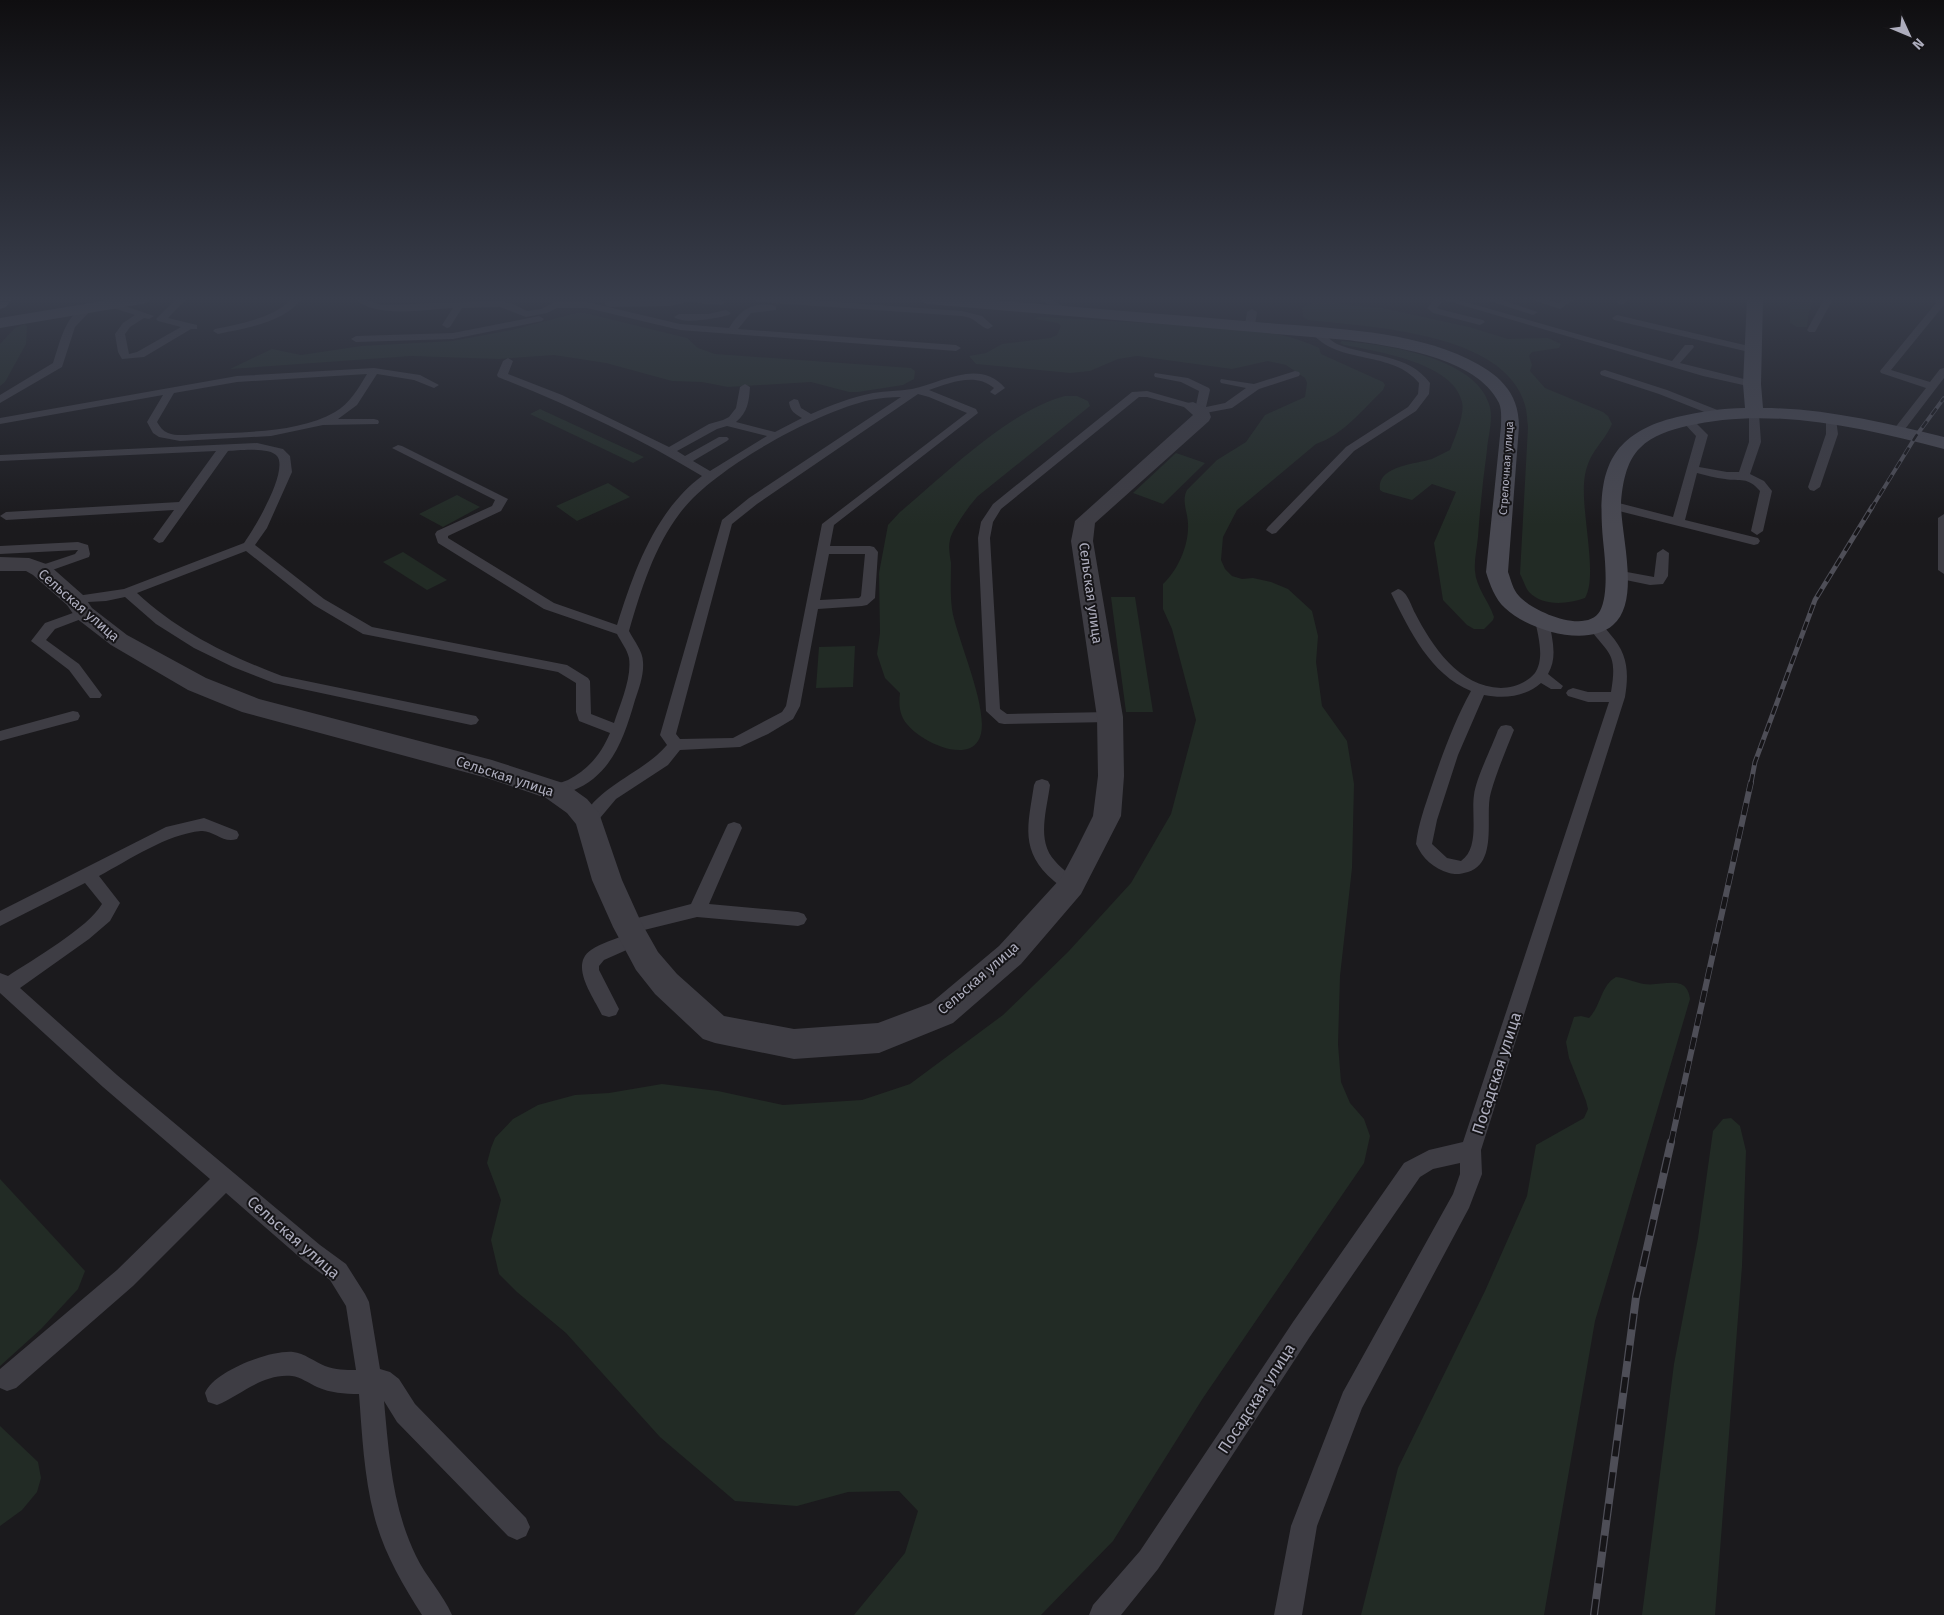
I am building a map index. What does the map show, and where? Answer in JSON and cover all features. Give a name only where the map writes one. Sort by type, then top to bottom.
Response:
[{"type":"main road","name":"Стрелочная улица","points":[[1481,374],[1499,389],[1508,404],[1510,417],[1497,572],[1505,593],[1514,604],[1542,620],[1566,627],[1585,628],[1595,626]]},
{"type":"main road","points":[[1752,374],[1754,414]]},
{"type":"main road","points":[[1595,626],[1607,619],[1614,606],[1616,574],[1611,505],[1618,466],[1629,448],[1654,429],[1686,420],[1722,415],[1754,414],[1831,419],[1898,431],[1944,443]]},
{"type":"street","name":"Сельская улица","points":[[0,564],[29,565],[41,570],[119,640],[196,684],[250,706],[492,770],[556,791],[577,806],[589,820],[607,880],[647,961],[666,984],[715,1029],[794,1044],[879,1038],[942,1013],[1010,955],[1071,886],[1107,816],[1111,776],[1110,717],[1082,541],[1085,521],[1202,417],[1197,409]]},
{"type":"lane","points":[[0,400],[41,374]]},
{"type":"lane","points":[[0,421],[237,379],[316,374]]},
{"type":"lane","points":[[321,422],[353,403],[372,374]]},
{"type":"lane","points":[[394,374],[416,378],[434,385]]},
{"type":"lane","points":[[502,374],[558,397],[669,451],[710,476]]},
{"type":"lane","points":[[1110,717],[1004,719],[993,711],[984,538],[987,522],[997,507],[1136,394],[1147,394],[1197,409],[1228,406],[1256,387],[1294,374]]},
{"type":"lane","points":[[1272,530],[1304,494],[1350,449],[1420,402],[1425,391],[1418,374]]},
{"type":"lane","points":[[1609,374],[1663,392],[1722,415]]},
{"type":"lane","points":[[1714,374],[1752,384]]},
{"type":"lane","points":[[1898,374],[1933,387]]},
{"type":"lane","points":[[1898,431],[1942,374]]},
{"type":"lane","points":[[1159,375],[1184,380],[1204,390],[1197,409]]},
{"type":"lane","points":[[622,631],[636,585],[667,523],[687,496],[710,476],[776,435],[812,418],[871,396],[916,391],[945,381],[974,377],[987,380],[999,386],[1000,388],[995,392]]},
{"type":"lane","points":[[1225,381],[1256,387]]},
{"type":"lane","points":[[727,423],[739,414],[742,409],[745,388]]},
{"type":"lane","points":[[171,390],[152,422],[158,432],[166,437],[180,438],[278,432],[321,422],[374,422]]},
{"type":"lane","points":[[589,820],[610,796],[662,761],[676,745],[735,744],[788,715],[792,708],[828,524],[973,413],[966,407],[932,394],[916,391],[753,501],[726,523],[668,735],[676,745]]},
{"type":"lane","points":[[794,402],[796,411],[812,418]]},
{"type":"lane","points":[[1744,475],[1755,442],[1754,414]]},
{"type":"lane","points":[[1814,487],[1832,434],[1831,419]]},
{"type":"lane","points":[[1678,522],[1702,435],[1686,420]]},
{"type":"lane","points":[[669,451],[712,426],[727,423],[776,435]]},
{"type":"lane","points":[[685,460],[723,440]]},
{"type":"lane","points":[[0,458],[257,446],[271,448],[279,451],[284,456],[286,472],[261,528],[248,546],[128,592],[80,606],[50,626],[38,642],[74,667],[95,695]]},
{"type":"lane","points":[[159,538],[224,448]]},
{"type":"lane","points":[[398,448],[502,499],[496,508],[441,534],[442,540],[549,606],[622,631],[635,656],[637,670],[624,716],[610,754],[582,781],[556,791]]},
{"type":"lane","points":[[1611,505],[1678,522],[1756,536],[1766,491],[1760,484],[1744,475],[1727,476],[1693,469]]},
{"type":"lane","points":[[6,516],[181,506]]},
{"type":"lane","points":[[1944,518],[1944,570]]},
{"type":"lane","points":[[0,550],[78,546],[84,548],[84,554],[80,557],[41,570]]},
{"type":"lane","points":[[248,546],[319,602],[368,631],[562,668],[584,681],[586,689],[582,708],[584,717],[618,730]]},
{"type":"lane","points":[[812,604],[862,602],[868,598],[872,552],[870,550],[823,550]]},
{"type":"lane","points":[[1616,574],[1658,581],[1661,576],[1663,554]]},
{"type":"lane","points":[[128,592],[141,606],[199,645],[261,674],[279,680],[471,720]]},
{"type":"lane","points":[[1398,593],[1418,632],[1446,669],[1464,683],[1502,694],[1518,690],[1535,682],[1540,676],[1546,663],[1547,652],[1542,620]]},
{"type":"lane","name":"Посадская улица","points":[[1103,1615],[1149,1560],[1301,1330],[1412,1170],[1429,1160],[1471,1150],[1618,697],[1622,672],[1620,659],[1611,642],[1595,626]]},
{"type":"lane","points":[[1540,676],[1556,686]]},
{"type":"lane","points":[[1480,689],[1471,704],[1448,759],[1424,835],[1424,844],[1427,852],[1433,858],[1452,867],[1466,867],[1477,854],[1480,846],[1482,794],[1506,730]]},
{"type":"lane","points":[[1573,693],[1588,697],[1618,697]]},
{"type":"lane","points":[[0,736],[73,716]]},
{"type":"lane","points":[[1042,785],[1036,840],[1038,850],[1049,866],[1071,886]]},
{"type":"lane","points":[[0,919],[172,831],[204,824],[231,835]]},
{"type":"lane","points":[[697,910],[734,828]]},
{"type":"lane","points":[[4,984],[83,934],[104,916],[111,903],[88,874]]},
{"type":"lane","points":[[609,1010],[590,970],[590,963],[598,955],[632,933],[697,910],[798,918]]},
{"type":"lane","name":"Сельская улица","points":[[4,984],[110,1081],[312,1253],[338,1272],[357,1302],[370,1380],[378,1472],[386,1517],[407,1567],[438,1615]]},
{"type":"lane","points":[[1288,1615],[1304,1526],[1352,1400],[1464,1193],[1471,1174],[1471,1150]]},
{"type":"lane","points":[[7,1379],[125,1278],[225,1179]]},
{"type":"lane","points":[[217,1393],[244,1375],[282,1364],[295,1364],[325,1378],[343,1382],[381,1381],[390,1388],[406,1413],[517,1528]]},
{"type":"shaded area","points":[[0,374],[9,374],[5,382],[0,386]]},
{"type":"shaded area","points":[[648,374],[915,374],[914,379],[903,385],[858,392],[849,392],[811,382],[728,387],[702,382],[672,381]]},
{"type":"shaded area","points":[[1300,374],[1366,374],[1383,382],[1385,385],[1383,390],[1344,428],[1316,444],[1237,510],[1223,537],[1221,560],[1225,569],[1232,576],[1271,582],[1288,589],[1312,611],[1318,636],[1316,662],[1322,706],[1347,741],[1354,784],[1352,868],[1340,976],[1338,1044],[1341,1082],[1350,1103],[1364,1119],[1370,1136],[1364,1163],[1203,1398],[1113,1541],[1041,1615],[854,1615],[905,1553],[918,1511],[899,1491],[848,1492],[797,1506],[735,1501],[660,1437],[566,1333],[517,1292],[499,1274],[491,1240],[501,1200],[487,1163],[491,1148],[495,1138],[513,1119],[538,1105],[575,1095],[609,1093],[662,1084],[718,1091],[783,1105],[862,1100],[910,1084],[1003,1015],[1068,952],[1131,883],[1171,814],[1196,720],[1172,629],[1163,609],[1163,584],[1182,557],[1187,540],[1188,524],[1185,494],[1217,460],[1246,442],[1265,415],[1305,397],[1307,383],[1305,378]]},
{"type":"shaded area","points":[[1441,374],[1466,375],[1480,388],[1490,409],[1491,421],[1475,567],[1480,589],[1494,617],[1484,629],[1474,629],[1467,625],[1443,600],[1434,543],[1456,492],[1432,484],[1412,500],[1380,490],[1380,482],[1390,471],[1398,467],[1432,459],[1450,450],[1459,426],[1463,407],[1456,389]]},
{"type":"shaded area","points":[[1505,374],[1533,374],[1545,388],[1603,412],[1608,416],[1612,424],[1593,453],[1585,475],[1584,504],[1590,573],[1589,587],[1585,598],[1564,603],[1541,600],[1529,592],[1520,574],[1528,427],[1525,405],[1512,381]]},
{"type":"shaded area","points":[[1065,396],[1077,396],[1088,401],[1090,406],[978,496],[962,517],[951,536],[949,549],[952,609],[978,697],[982,730],[978,741],[971,748],[961,750],[949,749],[937,745],[915,732],[907,724],[900,711],[900,693],[885,678],[877,654],[880,633],[879,573],[888,525],[900,512],[978,446],[1022,415],[1043,404]]},
{"type":"shaded area","points":[[540,409],[644,457],[633,463],[530,414]]},
{"type":"shaded area","points":[[1176,453],[1205,463],[1163,504],[1133,493]]},
{"type":"shaded area","points":[[608,483],[630,497],[577,521],[556,506]]},
{"type":"shaded area","points":[[457,495],[480,507],[443,527],[419,514]]},
{"type":"shaded area","points":[[403,552],[447,580],[427,590],[383,562]]},
{"type":"shaded area","points":[[1111,597],[1135,597],[1153,712],[1126,712]]},
{"type":"shaded area","points":[[855,646],[853,687],[816,688],[819,647]]},
{"type":"shaded area","points":[[1616,977],[1644,984],[1679,984],[1688,991],[1690,999],[1595,1321],[1544,1615],[1361,1615],[1398,1468],[1485,1291],[1527,1196],[1536,1145],[1584,1118],[1588,1109],[1569,1058],[1566,1042],[1574,1017],[1589,1018],[1607,985]]},
{"type":"shaded area","points":[[1731,1118],[1740,1126],[1746,1151],[1742,1266],[1715,1615],[1642,1615],[1674,1364],[1698,1238],[1713,1131],[1723,1119]]},
{"type":"shaded area","points":[[0,1179],[85,1271],[78,1289],[41,1329],[0,1366]]},
{"type":"shaded area","points":[[0,1426],[38,1462],[41,1478],[37,1492],[22,1510],[0,1526]]},
{"type":"railway","points":[[1871,509],[1916,436],[1944,398]]},
{"type":"railway","points":[[1751,783],[1755,762],[1815,600],[1872,507]]},
{"type":"railway","points":[[1671,1143],[1751,782]]},
{"type":"railway","points":[[1594,1615],[1636,1297],[1671,1142]]}]
